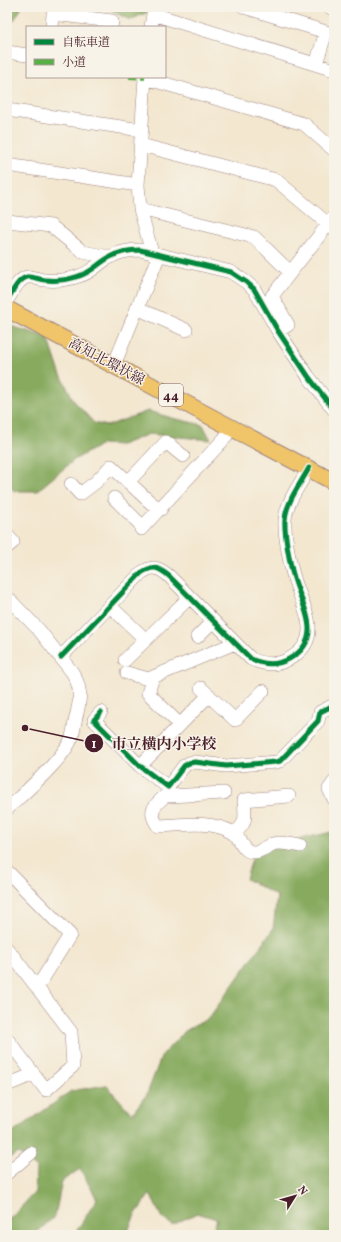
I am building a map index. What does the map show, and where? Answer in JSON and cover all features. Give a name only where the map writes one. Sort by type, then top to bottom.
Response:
[{"type":"main road","name":"高知北環状線","points":[[7,309],[334,482]]},
{"type":"street","points":[[244,7],[326,32],[316,64]]},
{"type":"street","points":[[329,7],[334,9]]},
{"type":"street","points":[[52,26],[53,14],[112,21],[111,26]]},
{"type":"street","points":[[151,26],[154,14],[334,70]]},
{"type":"street","points":[[7,52],[26,55]]},
{"type":"street","points":[[114,365],[137,308],[155,254],[140,209],[138,185],[145,78],[304,124],[334,150]]},
{"type":"street","points":[[7,110],[141,130]]},
{"type":"street","points":[[141,145],[276,180],[332,223],[290,272],[272,296],[288,326],[278,331]]},
{"type":"street","points":[[7,165],[138,185]]},
{"type":"street","points":[[140,209],[254,237],[290,272]]},
{"type":"street","points":[[7,221],[51,226],[83,252],[109,257]]},
{"type":"street","points":[[7,300],[20,282],[26,277],[44,280],[58,280],[79,276],[93,270],[109,257],[132,250],[140,250],[231,272],[238,275],[254,289],[278,331],[308,376],[334,410]]},
{"type":"street","points":[[137,308],[186,330]]},
{"type":"street","points":[[114,498],[142,528],[224,439],[232,427]]},
{"type":"street","points":[[128,482],[166,442],[183,456]]},
{"type":"street","points":[[71,484],[80,494],[96,482],[111,466],[152,504],[160,508]]},
{"type":"street","points":[[61,657],[141,573],[149,568],[156,568],[163,571],[251,659],[261,664],[271,665],[283,662],[293,657],[304,645],[308,636],[309,622],[292,574],[285,520],[288,506],[309,468]]},
{"type":"street","points":[[7,535],[13,542],[7,547]]},
{"type":"street","points":[[7,597],[39,630],[61,657],[76,678],[80,698],[72,736],[65,750],[7,809]]},
{"type":"street","points":[[152,680],[126,666],[146,640],[190,597]]},
{"type":"street","points":[[110,606],[146,640]]},
{"type":"street","points":[[197,637],[213,621]]},
{"type":"street","points":[[180,725],[148,693],[153,677],[235,643]]},
{"type":"street","points":[[140,766],[180,725],[205,691],[235,720],[263,691]]},
{"type":"street","points":[[300,846],[274,844],[261,851],[252,853],[245,849],[234,833],[225,828],[212,825],[158,826],[153,819],[153,808],[168,790],[184,766],[189,763],[195,762],[226,766],[280,761],[318,721],[320,712],[334,705]]},
{"type":"street","points":[[101,712],[94,720],[140,766],[168,790],[170,796],[224,793]]},
{"type":"street","points":[[334,782],[329,789],[334,799]]},
{"type":"street","points":[[234,833],[241,829],[245,822],[244,800],[289,796]]},
{"type":"street","points":[[7,871],[70,935],[37,988]]},
{"type":"street","points":[[7,949],[71,1032],[73,1066],[46,1090],[7,1039]]},
{"type":"street","points":[[7,1085],[34,1074]]},
{"type":"street","points":[[7,1173],[31,1153]]},
{"type":"green space","points":[[7,7],[22,7],[14,20],[7,27]]},
{"type":"green space","points":[[110,7],[159,7],[130,20],[112,11]]},
{"type":"green space","points":[[7,325],[48,337],[60,373],[74,401],[94,423],[107,426],[148,411],[203,425],[211,440],[149,434],[121,445],[102,444],[74,460],[37,491],[14,491],[7,483]]},
{"type":"green space","points":[[332,832],[334,834],[334,1235],[211,1235],[217,1219],[197,1213],[172,1225],[162,1218],[150,1194],[135,1215],[126,1235],[74,1235],[97,1199],[80,1169],[62,1181],[55,1216],[34,1235],[7,1235],[7,1220],[11,1218],[35,1192],[36,1167],[18,1153],[7,1159],[7,1137],[71,1091],[106,1085],[132,1114],[147,1094],[162,1055],[185,1031],[209,1018],[273,929],[277,896],[246,879],[254,852]]},
{"type":"cycle path","points":[[7,300],[18,283],[24,278],[29,277],[43,280],[53,280],[75,277],[88,272],[113,255],[132,250],[140,250],[231,272],[254,289],[278,331],[308,376],[334,410]]},
{"type":"cycle path","points":[[61,657],[141,573],[152,568],[158,569],[169,576],[251,659],[261,663],[275,664],[289,659],[300,651],[307,642],[309,632],[308,622],[306,611],[291,565],[286,541],[285,520],[288,506],[309,468]]},
{"type":"cycle path","points":[[101,712],[94,720],[140,766],[168,787],[184,766],[189,763],[195,762],[226,766],[280,761],[318,721],[320,712],[334,705]]},
{"type":"place","name":"市立横内小学校","points":[[25,728]]}]
